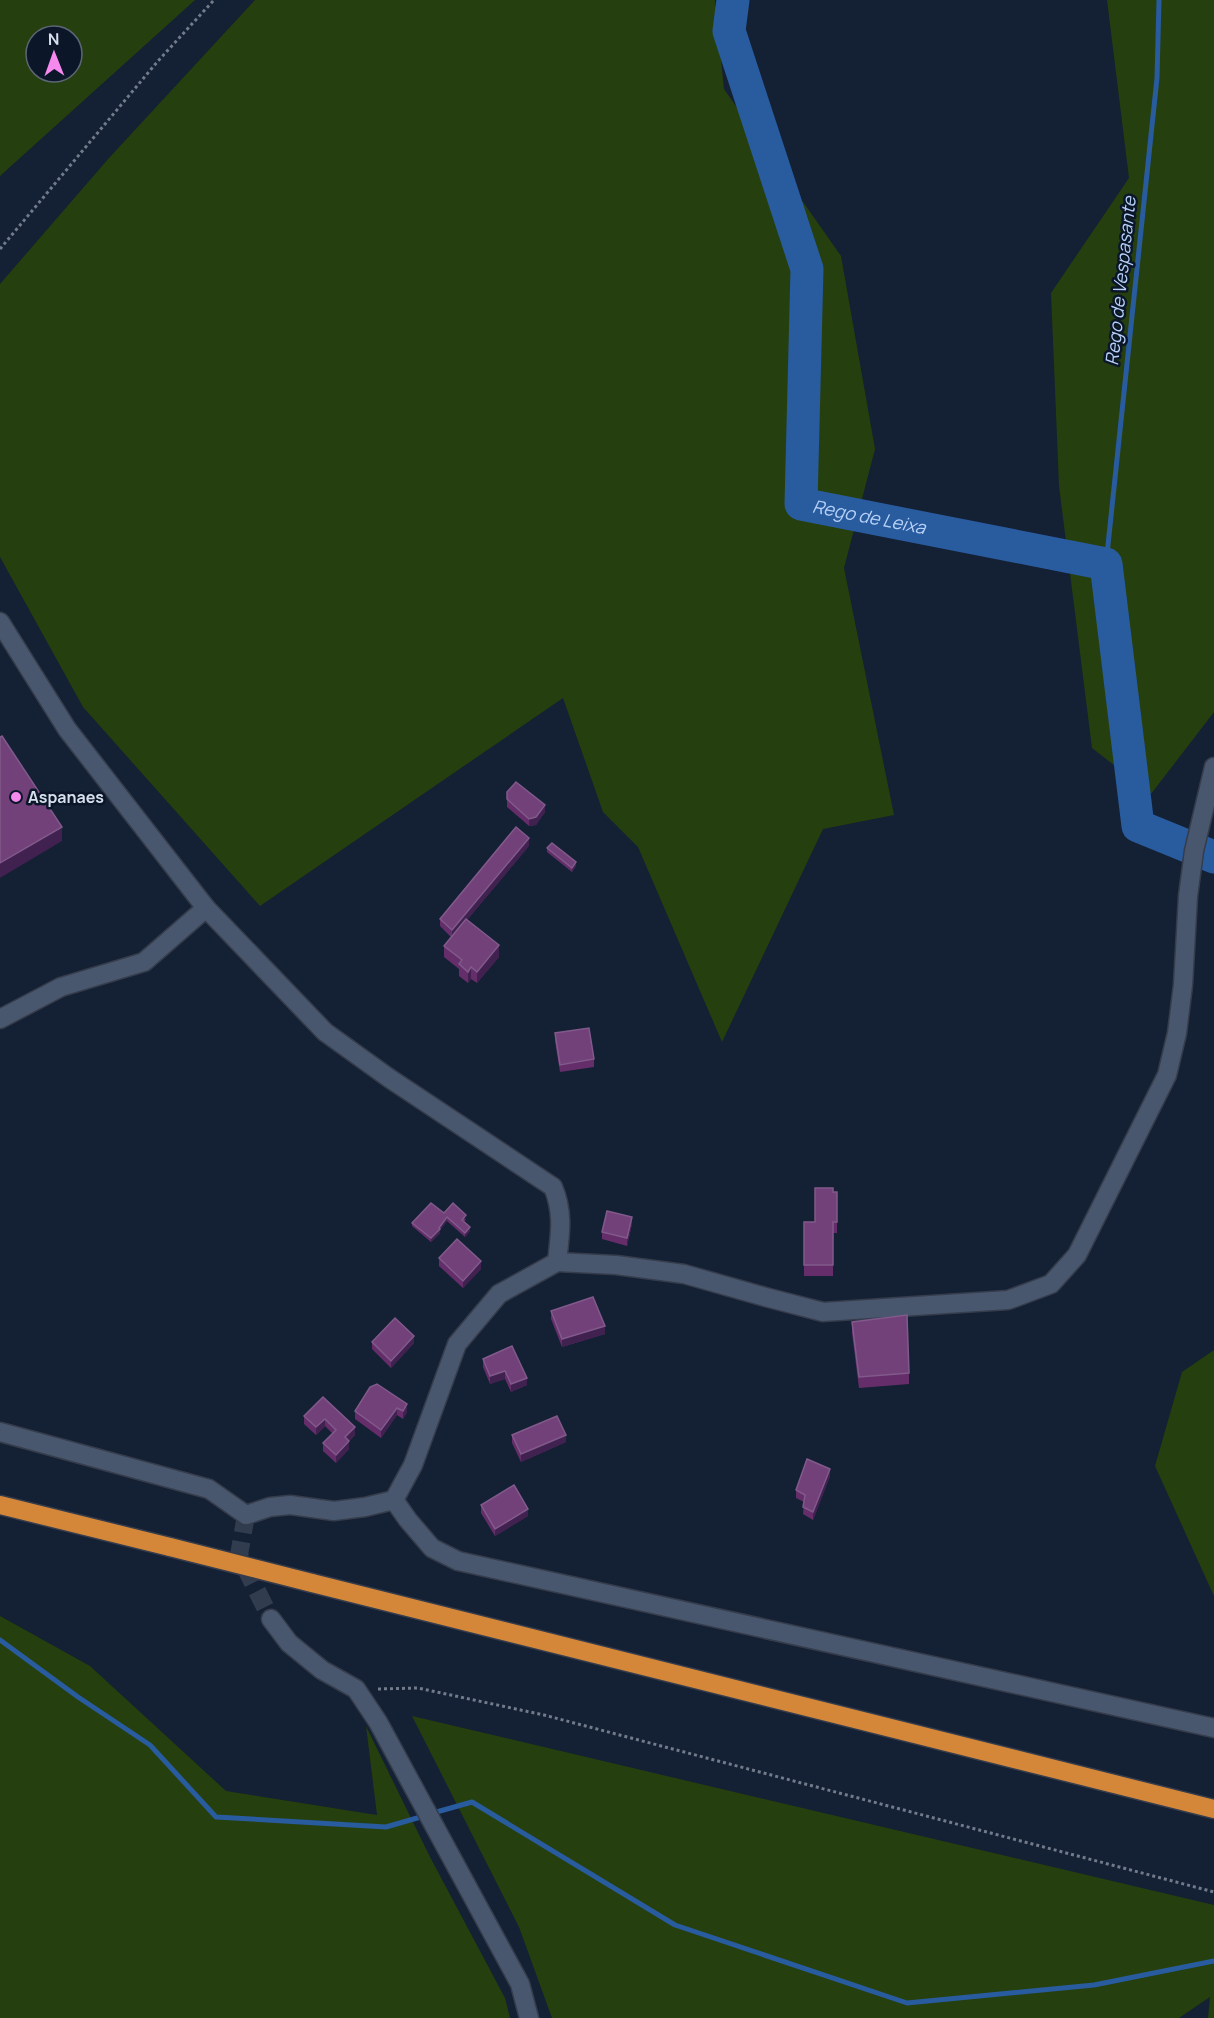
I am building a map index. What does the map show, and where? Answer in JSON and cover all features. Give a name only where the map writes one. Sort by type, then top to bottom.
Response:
[{"type":"highway","points":[[0,1505],[1214,1809]]},
{"type":"street","points":[[0,622],[67,729],[206,908],[324,1032],[553,1187],[559,1202],[561,1224],[556,1262]]},
{"type":"street","points":[[0,1432],[209,1489],[246,1515],[270,1507],[290,1504],[334,1511],[364,1507],[394,1500],[413,1465],[457,1344],[499,1294],[556,1262],[616,1265],[684,1274],[823,1312],[1008,1300],[1051,1284],[1077,1255],[1167,1075],[1180,1014],[1188,896],[1194,851],[1214,767]]},
{"type":"street","points":[[0,1019],[61,987],[144,962],[206,908]]},
{"type":"street","points":[[394,1500],[432,1548],[458,1561],[1214,1728]]},
{"type":"street","points":[[271,1619],[289,1642],[322,1670],[356,1689],[378,1722],[520,1984],[529,2018]]},
{"type":"path","points":[[0,249],[158,61],[214,0]]},
{"type":"path","points":[[356,1689],[418,1688],[544,1715],[1214,1892]]},
{"type":"green space","points":[[0,0],[195,0],[0,176]]},
{"type":"green space","points":[[255,0],[715,0],[724,89],[841,256],[875,449],[844,568],[894,815],[823,829],[722,1042],[638,847],[603,812],[563,698],[260,906],[83,707],[0,557],[0,284],[109,158]]},
{"type":"green space","points":[[1107,0],[1214,0],[1214,712],[1151,794],[1092,748],[1059,486],[1051,293],[1129,178]]},
{"type":"green space","points":[[1214,1350],[1214,1596],[1155,1466],[1182,1372]]},
{"type":"green space","points":[[0,1616],[90,1666],[226,1791],[377,1815],[366,1726],[430,1857],[505,1998],[510,2018],[0,2018]]},
{"type":"green space","points":[[412,1716],[1214,1905],[1214,2018],[1208,2018],[1210,1997],[1179,2018],[552,2018],[519,1927]]},
{"type":"building","name":"Aspanaes","points":[[2,736],[62,827],[0,863],[0,737]]},
{"type":"building","points":[[516,782],[545,805],[536,817],[529,819],[507,799],[507,792]]},
{"type":"building","points":[[516,827],[529,838],[452,930],[440,919]]},
{"type":"building","points":[[552,843],[576,862],[572,868],[547,848]]},
{"type":"building","points":[[466,919],[499,945],[477,972],[471,967],[468,972],[459,964],[462,960],[444,946]]},
{"type":"building","points":[[589,1028],[594,1059],[560,1065],[555,1033]]},
{"type":"building","points":[[815,1188],[833,1188],[833,1192],[837,1192],[837,1222],[833,1222],[833,1265],[804,1265],[804,1222],[815,1222]]},
{"type":"building","points":[[431,1203],[444,1213],[453,1203],[466,1215],[462,1220],[470,1227],[465,1233],[447,1217],[431,1238],[412,1223]]},
{"type":"building","points":[[607,1211],[632,1217],[627,1238],[602,1232]]},
{"type":"building","points":[[457,1239],[481,1261],[463,1281],[439,1258]]},
{"type":"building","points":[[593,1297],[605,1326],[562,1339],[551,1311]]},
{"type":"building","points":[[907,1315],[909,1373],[859,1377],[852,1322]]},
{"type":"building","points":[[395,1318],[414,1336],[391,1361],[372,1342]]},
{"type":"building","points":[[512,1346],[527,1378],[511,1384],[505,1371],[490,1376],[483,1359]]},
{"type":"building","points":[[377,1384],[407,1404],[403,1411],[397,1408],[381,1430],[355,1411],[370,1387]]},
{"type":"building","points":[[323,1397],[355,1427],[345,1437],[349,1441],[336,1455],[323,1443],[336,1430],[325,1419],[316,1427],[304,1416]]},
{"type":"building","points":[[557,1416],[566,1435],[521,1454],[512,1435]]},
{"type":"building","points":[[807,1459],[830,1469],[813,1512],[803,1507],[805,1495],[796,1490]]},
{"type":"building","points":[[514,1485],[528,1509],[495,1529],[481,1505]]},
{"type":"waterway","name":"Rego de Leixa","points":[[733,0],[729,31],[807,269],[801,504],[1106,564],[1138,826],[1214,857]]},
{"type":"waterway","name":"Rego de Vespasante","points":[[1106,564],[1157,78],[1159,0]]},
{"type":"waterway","points":[[0,1640],[78,1697],[150,1745],[216,1817],[386,1827],[424,1816]]},
{"type":"waterway","points":[[433,1813],[472,1802],[675,1925],[907,2003],[1094,1985],[1214,1961]]},
{"type":"tunnel","points":[[246,1515],[239,1555],[271,1619]]},
{"type":"place","name":"Aspanaes","points":[[16,797]]}]
